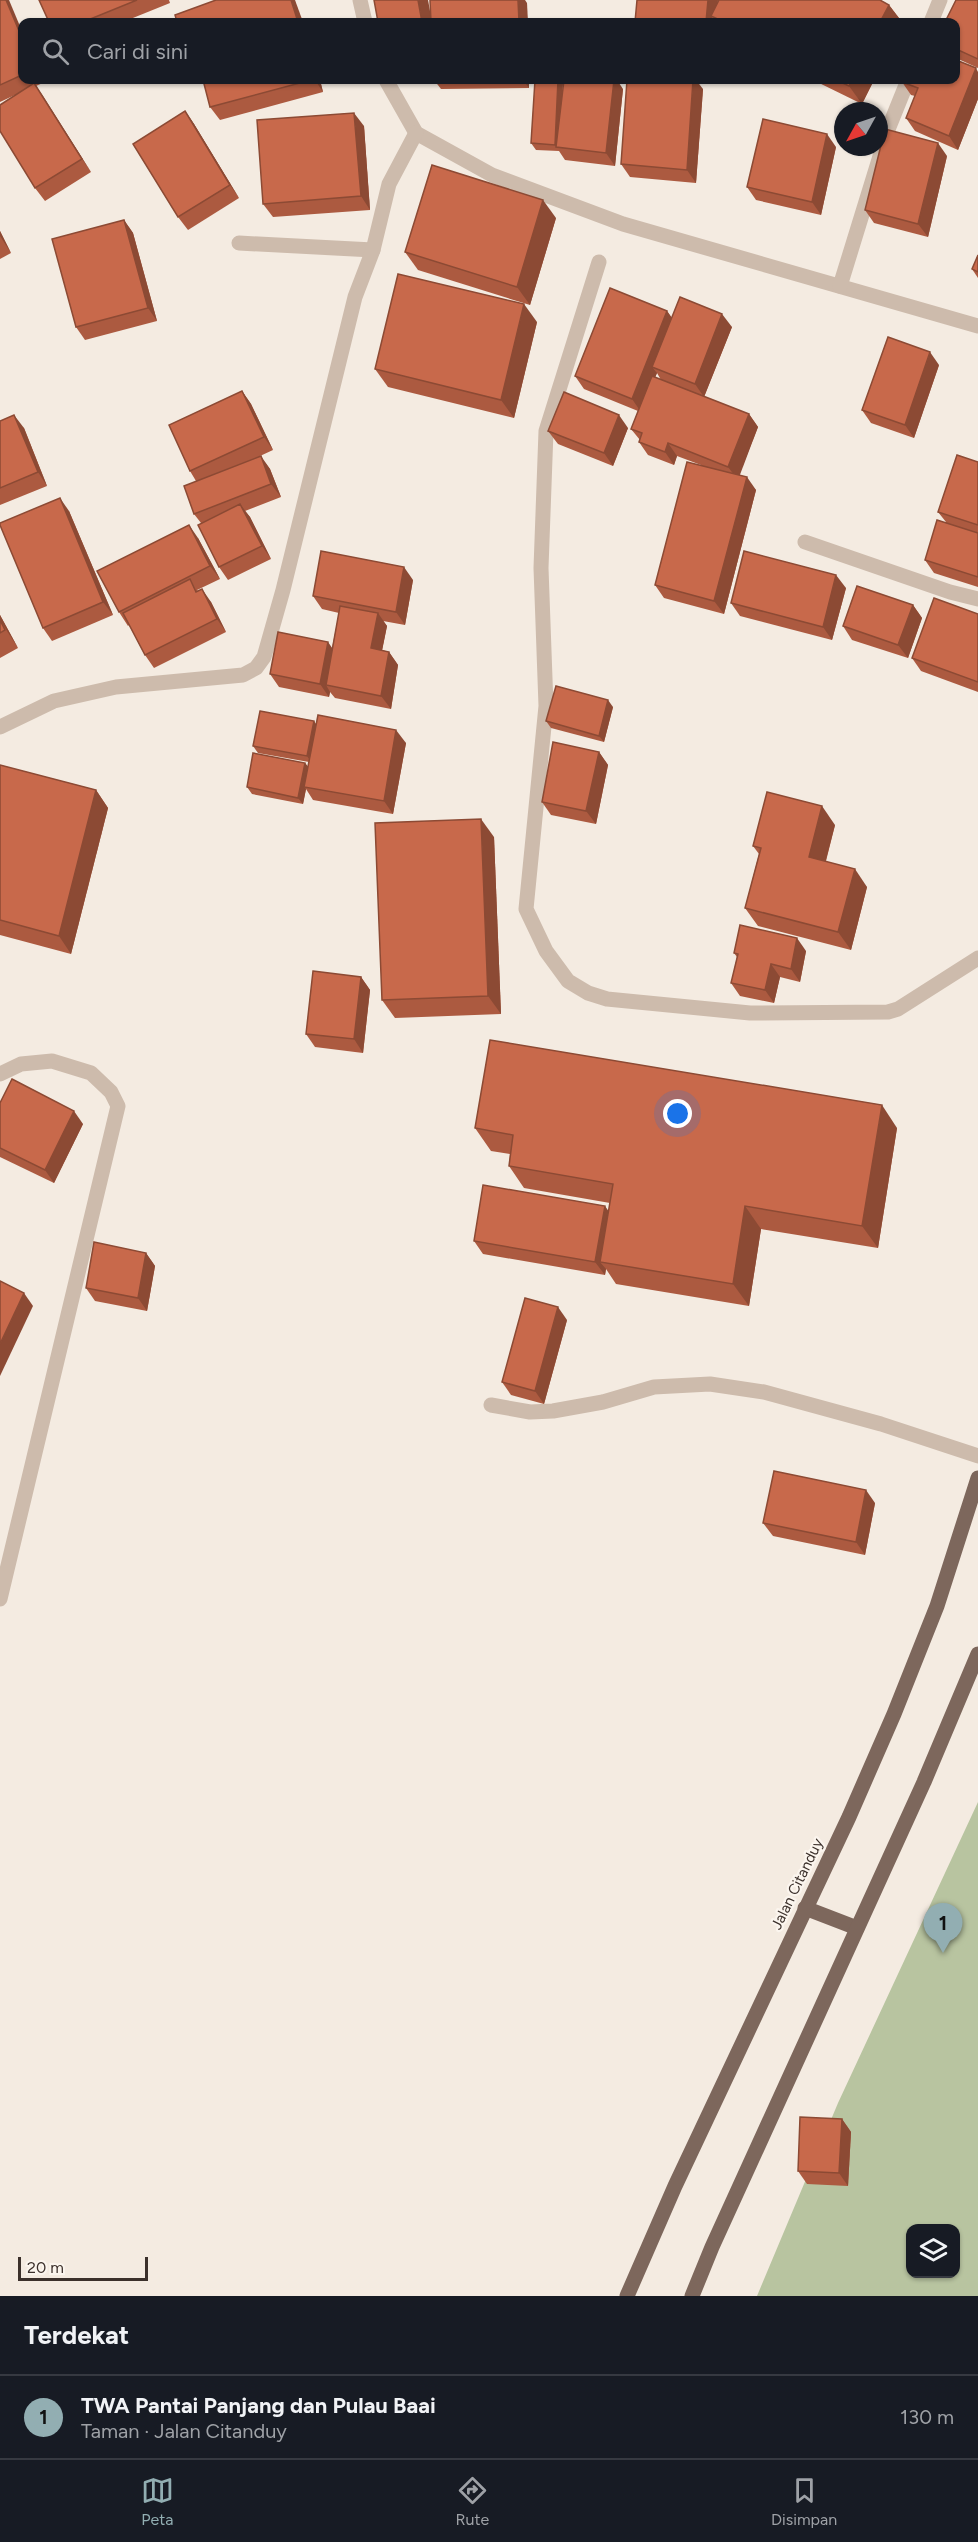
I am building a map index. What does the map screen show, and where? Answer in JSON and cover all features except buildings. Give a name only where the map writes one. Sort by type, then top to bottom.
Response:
[{"type":"main road","name":"Jalan Citanduy","points":[[627,2296],[675,2186],[849,1817],[894,1714],[937,1606],[978,1478]]},
{"type":"main road","points":[[692,2296],[712,2247],[924,1782],[978,1654]]},
{"type":"main road","points":[[805,1908],[857,1928]]},
{"type":"street","points":[[360,0],[364,18]]},
{"type":"street","points":[[933,18],[940,0]]},
{"type":"street","points":[[388,84],[416,133],[492,175],[623,224],[978,326]]},
{"type":"street","points":[[840,286],[888,127],[906,84]]},
{"type":"street","points":[[0,728],[54,701],[116,687],[243,675],[256,668],[264,657],[283,590],[355,297],[373,250],[389,184],[416,133]]},
{"type":"street","points":[[239,243],[373,250]]},
{"type":"street","points":[[599,262],[546,430],[541,568],[546,706],[526,909],[546,951],[568,981],[588,993],[608,999],[750,1013],[898,1010],[978,958]]},
{"type":"street","points":[[805,542],[950,592],[978,598]]},
{"type":"street","points":[[0,1074],[21,1064],[52,1061],[91,1073],[111,1092],[118,1106],[0,1599]]},
{"type":"street","points":[[491,1405],[530,1412],[553,1411],[603,1402],[654,1387],[710,1384],[764,1392],[849,1415],[978,1456]]},
{"type":"green space","points":[[978,1802],[978,2296],[757,2296],[838,2103]]},
{"type":"place","name":"TWA Pantai Panjang dan Pulau Baai","points":[[943,1953]]}]
